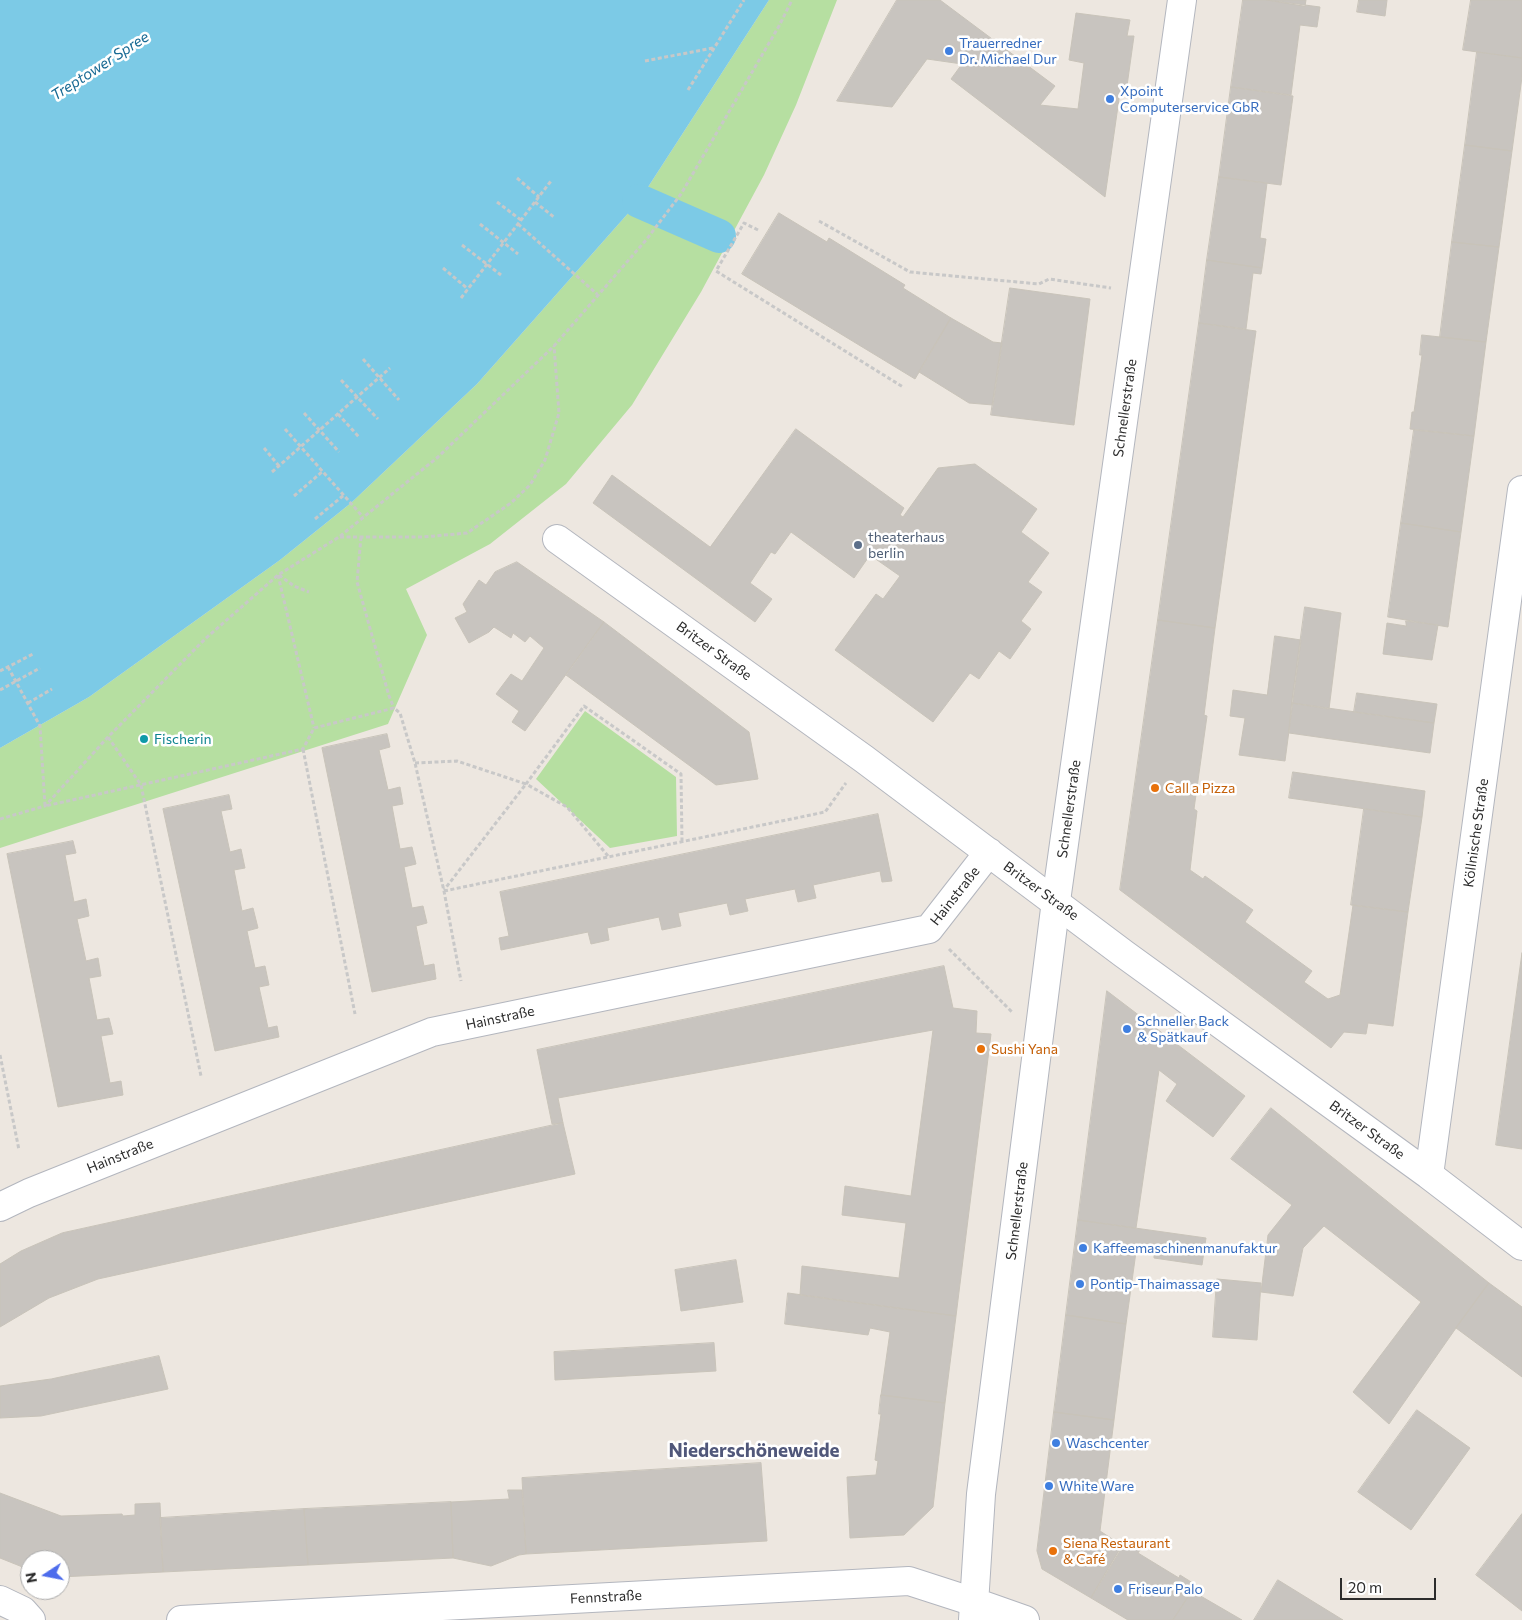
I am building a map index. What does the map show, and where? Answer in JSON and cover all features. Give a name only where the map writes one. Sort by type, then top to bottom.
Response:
[{"type":"street","name":"Schnellerstraße","points":[[973,1611],[980,1494],[1056,901],[1182,0]]},
{"type":"street","name":"Köllnische Straße","points":[[1429,1175],[1522,490]]},
{"type":"street","name":"Britzer Straße","points":[[557,539],[864,759],[1056,901],[1124,954],[1429,1175],[1522,1246]]},
{"type":"street","name":"Hainstraße","points":[[0,1207],[29,1193],[432,1032],[930,929],[989,852]]},
{"type":"street","name":"Fennstraße","points":[[181,1620],[909,1580],[973,1611],[1024,1620]]},
{"type":"street","points":[[0,1600],[23,1611],[31,1620]]},
{"type":"path","points":[[688,90],[744,0]]},
{"type":"path","points":[[45,806],[108,737],[205,639],[278,575],[339,537],[438,457],[554,346],[597,294],[646,240],[681,194],[779,26],[792,0]]},
{"type":"path","points":[[645,61],[714,48]]},
{"type":"path","points":[[517,178],[539,197]]},
{"type":"path","points":[[461,298],[551,181]]},
{"type":"path","points":[[497,202],[597,294]]},
{"type":"path","points":[[535,202],[555,218]]},
{"type":"path","points":[[820,221],[910,272],[1039,284],[1049,279],[1142,293]]},
{"type":"path","points":[[758,230],[744,223],[716,271],[903,387]]},
{"type":"path","points":[[480,224],[518,254]]},
{"type":"path","points":[[462,245],[501,275]]},
{"type":"path","points":[[443,268],[468,289]]},
{"type":"path","points":[[339,537],[423,537],[467,533],[511,503],[530,485],[545,460],[558,413],[554,346]]},
{"type":"path","points":[[363,359],[399,400]]},
{"type":"path","points":[[272,472],[390,368]]},
{"type":"path","points":[[341,380],[378,419]]},
{"type":"path","points":[[304,413],[339,452]]},
{"type":"path","points":[[338,414],[359,437]]},
{"type":"path","points":[[285,429],[363,517]]},
{"type":"path","points":[[264,448],[279,466]]},
{"type":"path","points":[[294,496],[322,471]]},
{"type":"path","points":[[315,519],[344,495]]},
{"type":"path","points":[[361,537],[357,582],[389,696],[394,708],[400,713],[415,762],[444,891],[461,981]]},
{"type":"path","points":[[278,575],[294,586],[309,592]]},
{"type":"path","points":[[278,575],[314,728],[303,749],[355,1014]]},
{"type":"path","points":[[0,671],[33,654]]},
{"type":"path","points":[[8,667],[40,726],[45,806]]},
{"type":"path","points":[[0,690],[40,668]]},
{"type":"path","points":[[28,703],[52,689]]},
{"type":"path","points":[[444,891],[584,706],[681,774],[682,841]]},
{"type":"path","points":[[314,728],[394,708]]},
{"type":"path","points":[[108,737],[141,784],[201,1076]]},
{"type":"path","points":[[0,818],[141,784],[303,749]]},
{"type":"path","points":[[444,891],[825,812],[864,759]]},
{"type":"path","points":[[415,762],[457,761],[526,784],[567,807],[608,856]]},
{"type":"path","points":[[930,929],[1039,1038]]},
{"type":"path","points":[[0,1055],[19,1150]]},
{"type":"green space","points":[[769,0],[837,0],[796,105],[764,175],[701,292],[632,405],[566,484],[490,544],[406,589],[427,635],[388,724],[0,848],[0,748],[89,697],[280,560],[351,503],[477,384],[639,201]]},
{"type":"green space","points":[[585,711],[676,777],[677,836],[610,848],[536,779]]},
{"type":"water","name":"Treptower Spree","points":[[0,0],[769,0],[639,201],[477,384],[351,503],[280,560],[89,697],[0,748]]},
{"type":"building","points":[[897,0],[940,0],[1055,86],[1040,105],[1078,109],[1084,63],[1069,60],[1076,13],[1130,20],[1127,36],[1134,36],[1126,93],[1120,92],[1105,197],[951,79],[962,64],[927,59],[892,107],[837,101]]},
{"type":"building","points":[[1243,0],[1267,0],[1320,7],[1317,27],[1300,25],[1291,95],[1231,87]]},
{"type":"building","points":[[1267,0],[1306,0],[1305,6]]},
{"type":"building","points":[[1359,0],[1387,0],[1385,16],[1357,12]]},
{"type":"building","points":[[1471,0],[1522,0],[1522,58],[1463,50]]},
{"type":"building","points":[[1477,52],[1522,58],[1522,77],[1512,151],[1465,145]]},
{"type":"building","points":[[1231,87],[1293,96],[1281,185],[1219,177]]},
{"type":"building","points":[[1465,145],[1512,151],[1499,247],[1452,242]]},
{"type":"building","points":[[1219,177],[1267,183],[1260,238],[1266,239],[1262,268],[1207,260]]},
{"type":"building","points":[[779,213],[827,242],[829,238],[905,285],[903,288],[951,318],[915,379],[742,274]]},
{"type":"building","points":[[1452,242],[1499,247],[1486,342],[1440,337]]},
{"type":"building","points":[[1207,260],[1262,268],[1261,274],[1253,273],[1246,329],[1199,323]]},
{"type":"building","points":[[1010,288],[1090,299],[1074,425],[991,415]]},
{"type":"building","points":[[951,318],[993,342],[1002,343],[993,405],[969,403],[919,372]]},
{"type":"building","points":[[1199,323],[1256,331],[1215,628],[1158,620]]},
{"type":"building","points":[[1422,335],[1486,342],[1474,436],[1410,429],[1422,355],[1420,355]]},
{"type":"building","points":[[796,429],[904,508],[900,515],[903,517],[938,468],[975,464],[1037,509],[1021,532],[1049,553],[1028,582],[1042,592],[1021,621],[1031,629],[1010,659],[999,651],[979,679],[970,673],[933,722],[835,650],[876,594],[883,599],[900,576],[870,555],[854,578],[791,532],[775,554],[771,552],[750,583],[772,599],[755,622],[593,503],[612,475],[710,547]]},
{"type":"building","points":[[1414,430],[1474,436],[1461,532],[1401,523]]},
{"type":"building","points":[[1401,523],[1461,532],[1448,627],[1388,617]]},
{"type":"building","points":[[517,562],[604,622],[525,731],[512,722],[519,711],[496,694],[511,674],[522,681],[544,648],[530,636],[525,642],[513,633],[511,638],[494,627],[489,632],[469,643],[455,618],[467,612],[463,604],[479,580],[486,585],[495,572]]},
{"type":"building","points":[[1305,607],[1341,613],[1329,709],[1292,703]]},
{"type":"building","points":[[1158,620],[1215,628],[1204,715],[1207,716],[1194,809],[1197,811],[1190,870],[1203,879],[1205,876],[1253,910],[1245,922],[1312,971],[1304,982],[1328,999],[1340,995],[1353,905],[1408,912],[1393,1026],[1368,1023],[1366,1034],[1344,1032],[1331,1048],[1120,890]]},
{"type":"building","points":[[1406,621],[1438,625],[1432,660],[1383,654],[1387,623],[1406,626]]},
{"type":"building","points":[[604,622],[749,732],[758,779],[716,785],[566,675]]},
{"type":"building","points":[[1275,636],[1301,640],[1285,761],[1239,755],[1245,718],[1230,716],[1233,690],[1267,695]]},
{"type":"building","points":[[1357,693],[1437,704],[1434,723],[1354,712]]},
{"type":"building","points":[[1292,703],[1434,723],[1430,753],[1289,733]]},
{"type":"building","points":[[387,734],[390,747],[379,750],[388,790],[400,787],[403,804],[392,806],[400,849],[412,847],[416,864],[404,867],[412,908],[423,906],[427,923],[416,926],[424,966],[434,964],[436,979],[372,992],[322,748]]},
{"type":"building","points":[[1293,772],[1425,791],[1422,817],[1289,798]]},
{"type":"building","points":[[229,795],[232,809],[221,811],[230,852],[241,849],[245,868],[234,870],[242,911],[253,908],[258,928],[247,931],[255,968],[265,966],[269,985],[259,987],[268,1028],[277,1026],[279,1037],[215,1051],[163,809]]},
{"type":"building","points":[[1364,809],[1422,817],[1408,912],[1351,905]]},
{"type":"building","points":[[878,814],[892,881],[882,882],[880,871],[813,885],[816,898],[798,902],[795,889],[745,899],[748,911],[730,915],[727,903],[678,913],[681,926],[662,930],[659,917],[607,928],[609,940],[591,944],[588,932],[501,950],[499,938],[509,936],[500,892]]},
{"type":"building","points":[[73,841],[76,853],[65,855],[74,902],[86,899],[89,916],[77,919],[86,961],[98,958],[101,976],[89,978],[97,1020],[109,1018],[113,1034],[101,1036],[110,1083],[121,1081],[123,1095],[58,1107],[7,854]]},
{"type":"building","points":[[1522,953],[1522,1149],[1496,1145]]},
{"type":"building","points":[[944,966],[953,1008],[977,1011],[976,1033],[991,1034],[956,1316],[800,1295],[802,1266],[899,1278],[906,1223],[842,1215],[845,1186],[911,1196],[933,1030],[558,1098],[563,1123],[552,1124],[537,1050]]},
{"type":"building","points":[[1107,991],[1245,1096],[1213,1137],[1166,1101],[1177,1084],[1159,1070],[1136,1228],[1078,1220]]},
{"type":"building","points":[[1271,1108],[1489,1283],[1389,1424],[1353,1392],[1421,1302],[1324,1226],[1303,1248],[1293,1296],[1261,1292],[1268,1235],[1292,1205],[1231,1159]]},
{"type":"building","points":[[563,1123],[575,1174],[98,1279],[49,1298],[0,1327],[0,1264],[21,1251],[62,1233]]},
{"type":"building","points":[[1078,1220],[1206,1238],[1202,1265],[1154,1258],[1154,1254],[1136,1252],[1126,1324],[1066,1315]]},
{"type":"building","points":[[736,1260],[743,1302],[681,1311],[675,1270]]},
{"type":"building","points":[[1217,1279],[1261,1283],[1257,1340],[1213,1337]]},
{"type":"building","points":[[1489,1283],[1522,1307],[1522,1377],[1456,1328]]},
{"type":"building","points":[[788,1293],[956,1316],[945,1403],[881,1395],[890,1332],[870,1328],[868,1335],[785,1324]]},
{"type":"building","points":[[1066,1315],[1126,1324],[1114,1420],[1054,1412]]},
{"type":"building","points":[[714,1343],[716,1371],[555,1380],[554,1352]]},
{"type":"building","points":[[159,1356],[168,1389],[41,1416],[0,1418],[0,1386],[51,1379]]},
{"type":"building","points":[[881,1395],[945,1403],[933,1507],[904,1535],[850,1538],[847,1477],[876,1475],[878,1461],[875,1460],[881,1414],[879,1414]]},
{"type":"building","points":[[1417,1410],[1470,1448],[1411,1530],[1358,1492]]},
{"type":"building","points":[[1054,1412],[1114,1420],[1100,1531],[1123,1546],[1091,1598],[1042,1569],[1037,1551]]},
{"type":"building","points":[[761,1463],[767,1541],[526,1554],[522,1478]]},
{"type":"building","points":[[508,1490],[522,1490],[526,1554],[491,1566],[453,1558],[451,1502],[509,1499]]},
{"type":"building","points":[[0,1493],[61,1516],[135,1515],[135,1504],[160,1503],[163,1572],[70,1577],[70,1550],[20,1550],[20,1566],[0,1558]]},
{"type":"building","points":[[451,1502],[453,1558],[308,1565],[304,1509]]},
{"type":"building","points":[[304,1509],[308,1565],[163,1572],[160,1518]]},
{"type":"building","points":[[1522,1514],[1522,1611],[1476,1575]]},
{"type":"building","points":[[1125,1541],[1140,1550],[1138,1553],[1179,1578],[1180,1575],[1196,1585],[1173,1620],[1128,1620],[1091,1598]]},
{"type":"building","points":[[1278,1580],[1343,1620],[1254,1620]]},
{"type":"building","points":[[1192,1591],[1242,1620],[1173,1620]]},
{"type":"waterway","points":[[639,201],[719,236]]},
{"type":"place","name":"Trauerredner Dr. Michael Dur","points":[[949,51]]},
{"type":"place","name":"Xpoint Computerservice GbR","points":[[1110,99]]},
{"type":"place","name":"theaterhaus berlin","points":[[858,545]]},
{"type":"place","name":"Fischerin","points":[[144,739]]},
{"type":"place","name":"Call a Pizza","points":[[1155,788]]},
{"type":"place","name":"Schneller Back & Spätkauf","points":[[1127,1029]]},
{"type":"place","name":"Sushi Yana","points":[[981,1049]]},
{"type":"place","name":"Kaffeemaschinenmanufaktur","points":[[1083,1248]]},
{"type":"place","name":"Pontip-Thaimassage","points":[[1080,1284]]},
{"type":"place","name":"Waschcenter","points":[[1056,1443]]},
{"type":"place","name":"White Ware","points":[[1049,1486]]},
{"type":"place","name":"Siena Restaurant & Café","points":[[1053,1551]]},
{"type":"place","name":"Friseur Palo","points":[[1118,1589]]},
{"type":"district","name":"Niederschöneweide","points":[[754,1451]]}]
